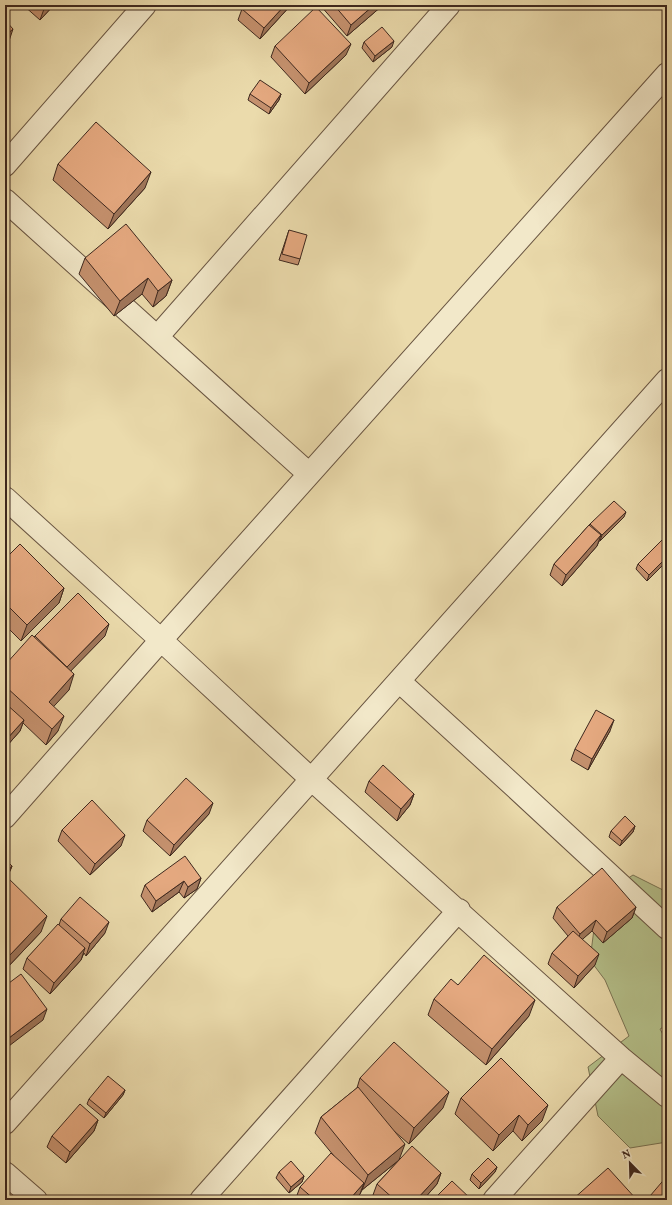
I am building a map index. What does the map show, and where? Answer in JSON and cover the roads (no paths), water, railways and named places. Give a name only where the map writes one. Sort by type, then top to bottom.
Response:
[{"type":"street","points":[[5,165],[145,5]]},
{"type":"street","points":[[158,336],[449,5]]},
{"type":"street","points":[[5,817],[161,640],[667,74]]},
{"type":"street","points":[[5,200],[158,336],[309,474]]},
{"type":"street","points":[[5,1123],[667,380]]},
{"type":"street","points":[[7,504],[161,640],[311,779],[459,910],[621,1058],[667,1096]]},
{"type":"street","points":[[399,681],[667,928]]},
{"type":"street","points":[[201,1200],[459,910]]},
{"type":"street","points":[[494,1200],[621,1058]]},
{"type":"street","points":[[5,1173],[36,1200]]}]
